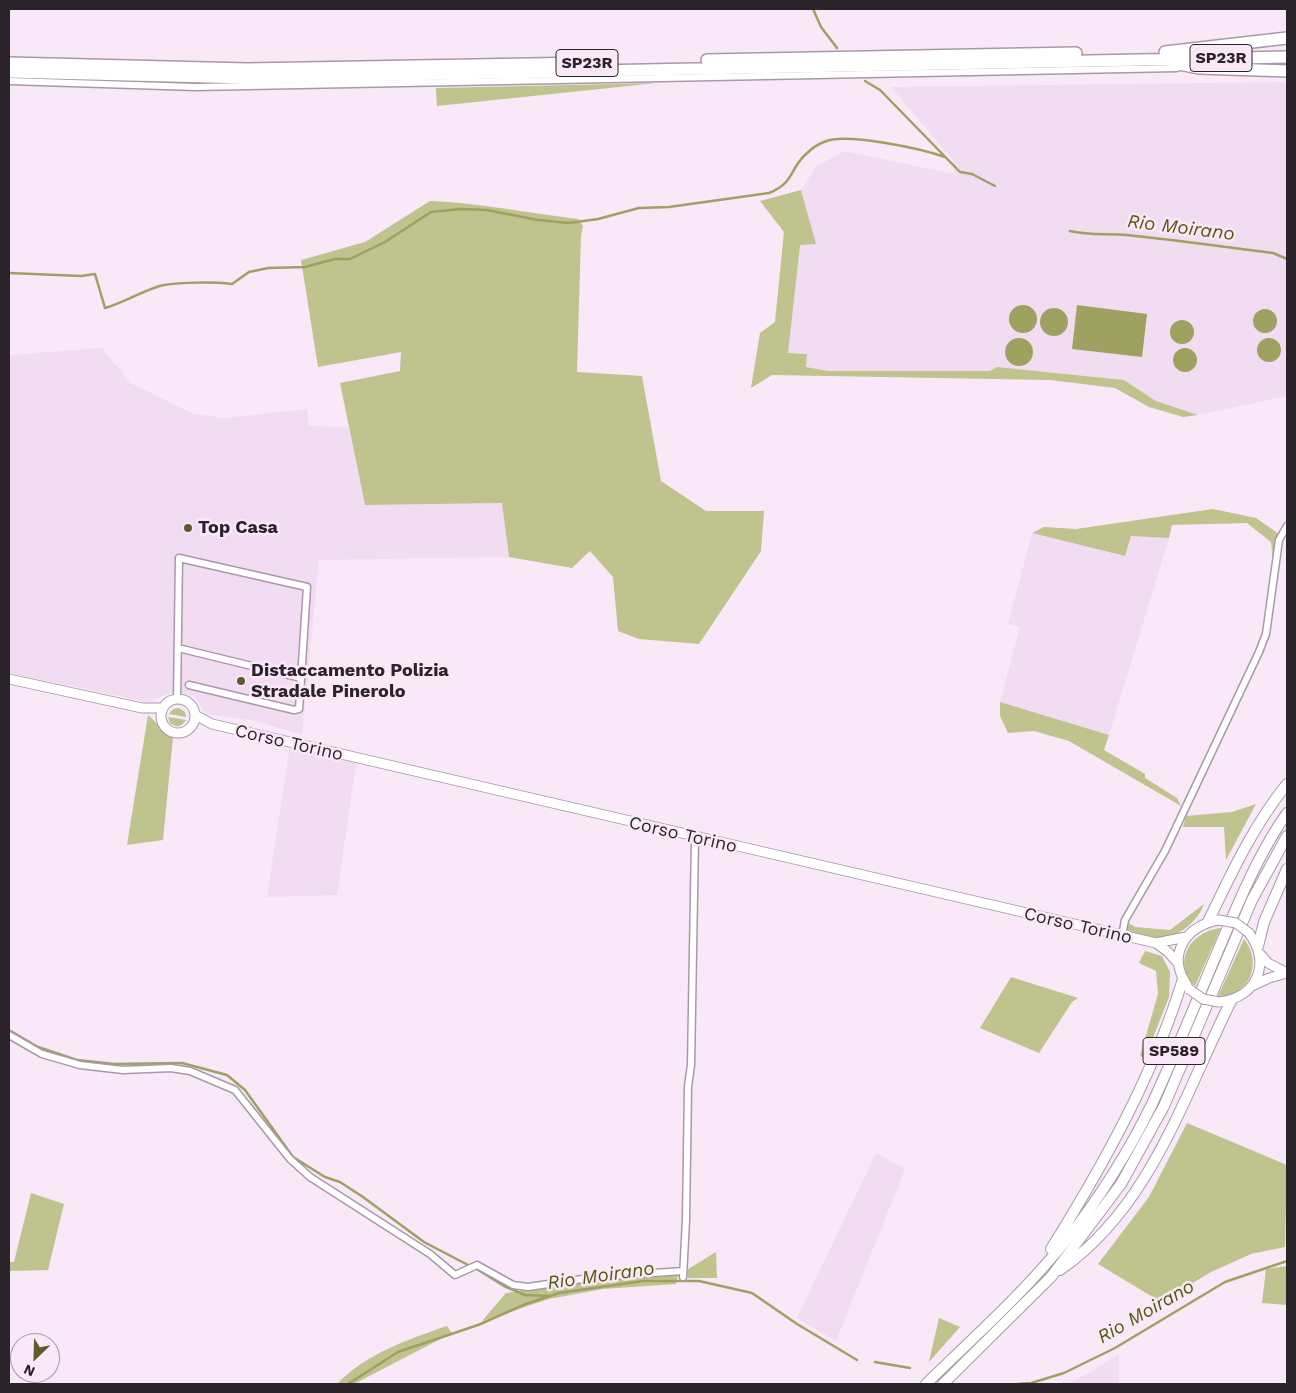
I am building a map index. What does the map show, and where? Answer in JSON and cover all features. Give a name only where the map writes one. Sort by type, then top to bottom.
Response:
[{"type":"highway","points":[[1165,52],[1287,38]]},
{"type":"highway","name":"SP23R","points":[[9,63],[248,68],[1287,49]]},
{"type":"highway","name":"SP23R","points":[[9,72],[250,78],[1287,57]]},
{"type":"highway","points":[[1155,59],[1199,68],[1287,71]]},
{"type":"main road","points":[[9,679],[142,708],[163,708]]},
{"type":"main road","points":[[161,719],[163,708],[169,702],[177,699],[190,704],[195,715],[212,724]]},
{"type":"main road","points":[[142,708],[161,719],[166,728],[175,733],[185,731],[191,727],[212,724]]},
{"type":"main road","points":[[191,727],[195,715]]},
{"type":"main road","name":"Corso Torino","points":[[212,724],[695,838],[1156,943]]},
{"type":"main road","points":[[1208,922],[1242,851],[1256,827],[1287,784]]},
{"type":"main road","name":"SP589","points":[[926,1384],[1068,1238],[1129,1148],[1152,1103],[1241,896],[1260,857],[1287,813]]},
{"type":"main road","name":"SP589","points":[[943,1384],[1051,1277],[1121,1184],[1144,1146],[1195,1036],[1252,900],[1287,836]]},
{"type":"main road","points":[[1252,986],[1269,978],[1287,973],[1268,963],[1259,950],[1249,933],[1236,924],[1219,920],[1208,922],[1196,928],[1186,937],[1180,950],[1178,963],[1182,979],[1189,989],[1203,999],[1219,1002],[1231,1001],[1243,995],[1252,986],[1260,971],[1259,950],[1264,922],[1287,869]]},
{"type":"main road","points":[[1156,943],[1186,937]]},
{"type":"main road","points":[[1156,943],[1178,963]]},
{"type":"main road","points":[[1036,1273],[1117,1138],[1138,1094],[1182,979]]},
{"type":"main road","points":[[1051,1277],[1076,1260],[1108,1226],[1145,1178],[1176,1121],[1231,1001]]},
{"type":"street","points":[[9,81],[196,87],[1199,68]]},
{"type":"street","points":[[1122,936],[1125,920],[1164,852],[1259,652],[1266,634],[1279,540],[1287,526]]},
{"type":"street","points":[[177,699],[179,558],[307,587],[300,707],[297,710],[189,685]]},
{"type":"street","points":[[178,648],[301,678]]},
{"type":"street","points":[[9,1035],[42,1054],[80,1065],[123,1070],[171,1068],[190,1071],[235,1090],[290,1159],[310,1177],[430,1254],[454,1275],[477,1265],[514,1285],[528,1287],[596,1277],[683,1274],[686,1220],[688,1087],[691,1065],[695,838]]},
{"type":"shaded area","points":[[1287,82],[1287,396],[1198,415],[1156,401],[1124,380],[997,367],[990,371],[828,371],[806,367],[807,354],[788,353],[800,244],[816,244],[801,190],[817,166],[844,151],[954,174],[953,160],[891,87]]},
{"type":"shaded area","points":[[657,83],[437,106],[436,88]]},
{"type":"shaded area","points":[[801,190],[816,244],[800,245],[788,353],[807,354],[806,367],[828,371],[990,371],[997,367],[1124,380],[1156,401],[1198,415],[1183,417],[1149,407],[1115,388],[1050,380],[772,375],[751,388],[760,333],[775,322],[784,232],[760,201]]},
{"type":"shaded area","points":[[430,201],[486,206],[578,219],[583,226],[581,235],[577,372],[642,376],[661,481],[706,511],[764,511],[761,551],[699,644],[639,639],[618,631],[613,577],[590,551],[572,568],[509,557],[502,503],[365,505],[340,383],[400,371],[401,352],[318,367],[301,260],[365,242]]},
{"type":"shaded area","points":[[1023,305],[1033,309],[1037,319],[1033,329],[1023,333],[1013,329],[1009,319],[1013,309]]},
{"type":"shaded area","points":[[1077,305],[1147,314],[1142,357],[1072,349]]},
{"type":"shaded area","points":[[1054,308],[1064,312],[1068,322],[1064,332],[1054,336],[1044,332],[1040,322],[1044,312]]},
{"type":"shaded area","points":[[1265,309],[1274,312],[1277,321],[1274,330],[1265,333],[1256,330],[1253,321],[1256,312]]},
{"type":"shaded area","points":[[1182,320],[1191,323],[1194,332],[1191,341],[1182,344],[1173,341],[1170,332],[1173,323]]},
{"type":"shaded area","points":[[1019,338],[1029,342],[1033,352],[1029,362],[1019,366],[1009,362],[1005,352],[1009,342]]},
{"type":"shaded area","points":[[1269,338],[1278,341],[1281,350],[1278,359],[1269,362],[1260,359],[1257,350],[1260,341]]},
{"type":"shaded area","points":[[102,348],[130,383],[194,414],[225,418],[307,409],[309,426],[348,427],[365,505],[503,503],[509,557],[319,560],[302,735],[256,721],[206,714],[194,696],[173,692],[148,702],[9,673],[9,355]]},
{"type":"shaded area","points":[[1185,348],[1194,351],[1197,360],[1194,369],[1185,372],[1176,369],[1173,360],[1176,351]]},
{"type":"shaded area","points":[[1213,509],[1256,518],[1279,534],[1273,561],[1271,542],[1247,523],[1172,525],[1169,538],[1131,536],[1125,556],[1032,533],[1044,527],[1076,529]]},
{"type":"shaded area","points":[[1032,533],[1124,556],[1130,536],[1169,538],[1109,735],[1000,702],[1020,627],[1008,624]]},
{"type":"shaded area","points":[[1000,702],[1109,735],[1104,750],[1145,774],[1145,778],[1177,798],[1181,806],[1069,741],[1034,731],[1008,733],[1000,716]]},
{"type":"shaded area","points":[[179,708],[185,712],[186,717],[169,714],[173,709]]},
{"type":"shaded area","points":[[148,715],[173,737],[163,840],[127,845]]},
{"type":"shaded area","points":[[168,717],[186,720],[183,724],[177,726],[170,723]]},
{"type":"shaded area","points":[[290,746],[356,763],[337,895],[267,897]]},
{"type":"shaded area","points":[[1256,804],[1226,860],[1224,827],[1183,827],[1186,816],[1232,812]]},
{"type":"shaded area","points":[[1204,904],[1192,923],[1172,936],[1149,940],[1127,931],[1129,923],[1135,927],[1170,930]]},
{"type":"shaded area","points":[[1221,928],[1195,986],[1188,977],[1185,967],[1188,949],[1193,941],[1201,935],[1210,930]]},
{"type":"shaded area","points":[[1244,939],[1250,948],[1252,958],[1253,968],[1250,976],[1238,990],[1229,995],[1218,996]]},
{"type":"shaded area","points":[[1145,951],[1162,956],[1170,972],[1169,997],[1145,1058],[1140,1056],[1158,994],[1156,971],[1139,963]]},
{"type":"shaded area","points":[[1011,977],[1078,998],[1072,1002],[1039,1053],[980,1028]]},
{"type":"shaded area","points":[[1187,1123],[1287,1165],[1285,1247],[1251,1254],[1211,1272],[1161,1302],[1098,1264],[1149,1197]]},
{"type":"shaded area","points":[[876,1153],[905,1169],[836,1341],[797,1318]]},
{"type":"shaded area","points":[[31,1193],[64,1204],[48,1270],[9,1271],[9,1262],[14,1262]]},
{"type":"shaded area","points":[[716,1252],[717,1278],[688,1278],[688,1269]]},
{"type":"shaded area","points":[[1287,1266],[1287,1305],[1262,1303],[1266,1269]]},
{"type":"shaded area","points":[[678,1275],[676,1284],[603,1289],[549,1299],[482,1321],[506,1293],[581,1282]]},
{"type":"shaded area","points":[[939,1318],[960,1327],[929,1362]]},
{"type":"shaded area","points":[[447,1326],[452,1333],[354,1384],[337,1384],[349,1373],[374,1356],[403,1342]]},
{"type":"shaded area","points":[[1119,1354],[1119,1384],[1066,1384],[1089,1373]]},
{"type":"waterway","name":"Rio Moirano","points":[[813,9],[821,27],[837,48]]},
{"type":"waterway","name":"Rio Moirano","points":[[865,81],[880,90],[960,172],[972,174],[995,186]]},
{"type":"waterway","points":[[9,273],[81,276],[95,274],[105,308],[164,285],[179,283],[232,284],[249,272],[268,268],[305,267],[335,259],[350,259],[385,242],[431,212],[460,209],[487,210],[538,220],[569,223],[598,219],[639,208],[669,207],[769,193],[788,180],[800,160],[809,151],[822,143],[835,139],[866,140],[945,157]]},
{"type":"waterway","name":"Rio Moirano","points":[[1070,231],[1120,234],[1273,253],[1287,259]]},
{"type":"waterway","points":[[9,1030],[38,1047],[77,1060],[114,1064],[182,1063],[227,1075],[245,1090],[293,1157],[325,1177],[340,1182],[424,1242],[470,1266]]},
{"type":"waterway","name":"Rio Moirano","points":[[1017,1384],[1031,1383],[1064,1373],[1115,1348],[1225,1282],[1287,1261]]},
{"type":"waterway","points":[[475,1268],[504,1286],[525,1295],[549,1296]]},
{"type":"waterway","name":"Rio Moirano","points":[[348,1384],[398,1352],[478,1325],[526,1304],[559,1293],[643,1281],[699,1281],[752,1293],[797,1324],[857,1360]]},
{"type":"waterway","name":"Rio Moirano","points":[[875,1362],[910,1368]]},
{"type":"place","name":"Top Casa","points":[[188,528]]},
{"type":"place","name":"Distaccamento Polizia Stradale Pinerolo","points":[[241,681]]}]
